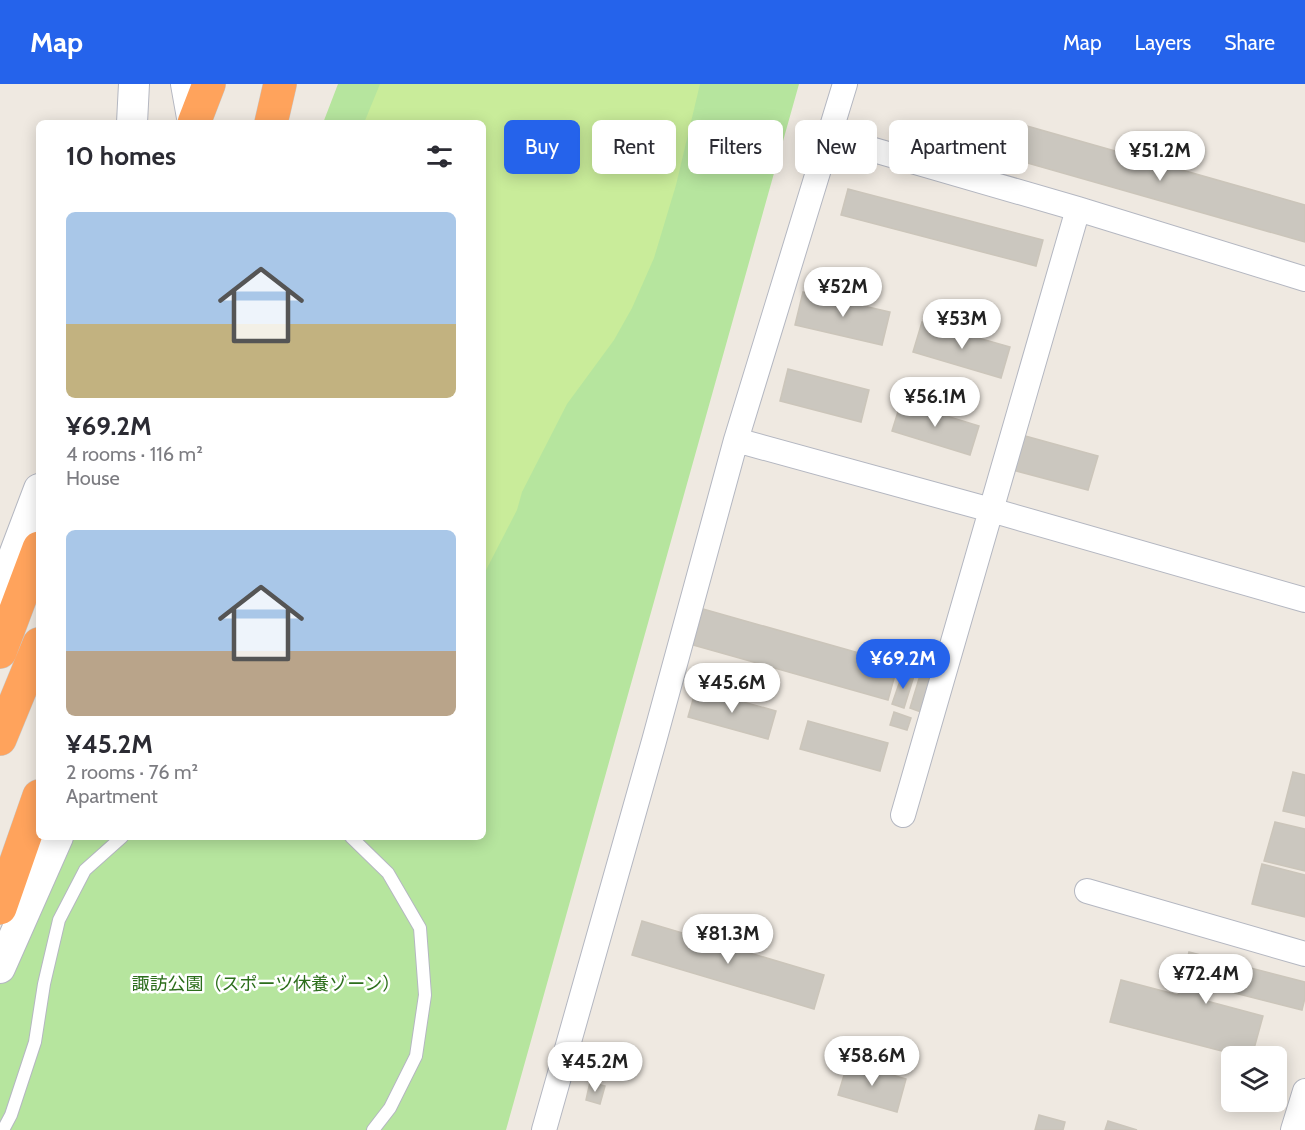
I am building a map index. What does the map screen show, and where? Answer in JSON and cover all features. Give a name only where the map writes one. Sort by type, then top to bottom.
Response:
[{"type":"highway","points":[[195,120],[209,84]]},
{"type":"highway","points":[[219,120],[230,84]]},
{"type":"highway","points":[[272,120],[280,84]]},
{"type":"highway","points":[[0,652],[8,601],[36,553]]},
{"type":"highway","points":[[0,739],[36,651]]},
{"type":"highway","points":[[0,908],[36,805]]},
{"type":"street","points":[[132,120],[134,84]]},
{"type":"street","points":[[186,84],[193,120]]},
{"type":"street","points":[[834,120],[844,84]]},
{"type":"street","points":[[877,150],[1305,279]]},
{"type":"street","points":[[544,1130],[651,753],[736,440],[817,174]]},
{"type":"street","points":[[903,815],[1078,209]]},
{"type":"street","points":[[736,440],[1305,600]]},
{"type":"street","points":[[8,601],[36,500]]},
{"type":"street","points":[[0,968],[57,840]]},
{"type":"street","points":[[1087,891],[1305,954]]},
{"type":"street","points":[[1293,1130],[1305,1091]]},
{"type":"lane","points":[[3,1130],[11,1115],[35,1042],[44,984],[59,920],[85,870],[119,840]]},
{"type":"lane","points":[[354,840],[388,873],[420,928],[425,995],[416,1056],[390,1108],[373,1130]]},
{"type":"green space","name":"諏訪公園（スポーツ休養ゾーン）","points":[[338,84],[799,84],[783,141],[783,120],[688,120],[688,174],[774,174],[506,1130],[0,1130],[0,961],[47,840],[486,840],[486,120],[324,120]]},
{"type":"green space","points":[[380,84],[700,84],[691,120],[688,120],[688,134],[676,185],[654,258],[632,308],[614,340],[567,404],[522,492],[517,510],[486,570],[486,120],[365,120]]},
{"type":"building","points":[[1028,126],[1305,205],[1305,242],[1028,163]]},
{"type":"building","points":[[848,189],[1043,240],[1036,266],[841,215]]},
{"type":"building","points":[[803,292],[890,312],[882,345],[795,325]]},
{"type":"building","points":[[922,322],[1010,347],[1001,378],[913,352]]},
{"type":"building","points":[[788,369],[869,390],[861,422],[780,401]]},
{"type":"building","points":[[901,402],[979,426],[970,455],[892,431]]},
{"type":"building","points":[[1018,434],[1098,456],[1088,490],[1009,469]]},
{"type":"building","points":[[703,609],[898,664],[888,700],[693,645]]},
{"type":"building","points":[[922,669],[934,672],[921,712],[910,708]]},
{"type":"building","points":[[903,672],[914,676],[904,708],[892,704]]},
{"type":"building","points":[[696,689],[776,711],[768,739],[688,717]]},
{"type":"building","points":[[894,712],[911,718],[907,730],[890,725]]},
{"type":"building","points":[[808,721],[888,743],[880,771],[800,749]]},
{"type":"building","points":[[1293,772],[1305,775],[1305,816],[1283,811]]},
{"type":"building","points":[[1275,822],[1305,829],[1305,871],[1264,861]]},
{"type":"building","points":[[1262,864],[1305,875],[1305,917],[1252,904]]},
{"type":"building","points":[[642,921],[824,975],[814,1009],[632,955]]},
{"type":"building","points":[[1189,952],[1305,982],[1302,1010],[1207,986],[1203,1000],[1263,1016],[1255,1046],[1221,1046],[1221,1051],[1110,1022],[1121,980],[1178,995]]},
{"type":"building","points":[[848,1062],[906,1079],[897,1112],[838,1095]]},
{"type":"building","points":[[590,1082],[605,1086],[600,1104],[586,1100]]},
{"type":"building","points":[[1039,1115],[1065,1122],[1063,1130],[1035,1130]]},
{"type":"building","points":[[1108,1121],[1137,1130],[1105,1130]]}]
